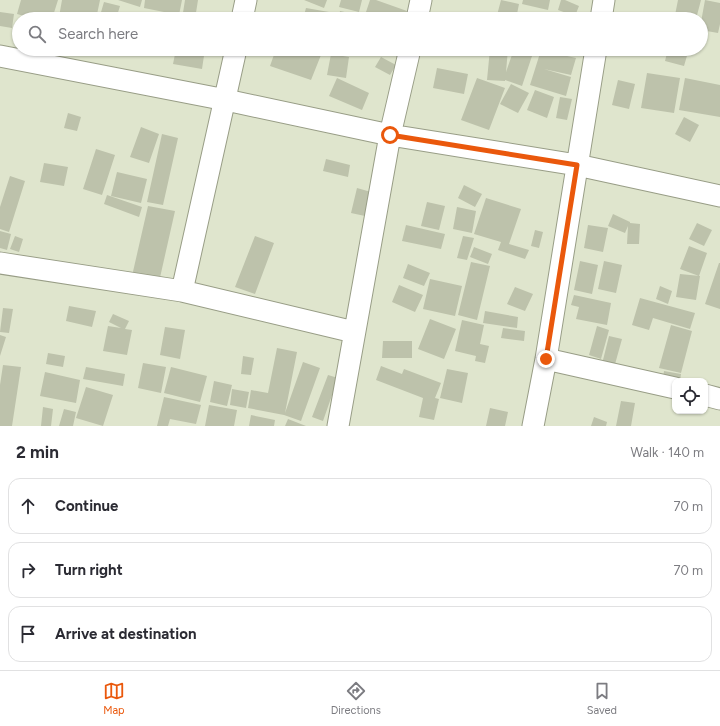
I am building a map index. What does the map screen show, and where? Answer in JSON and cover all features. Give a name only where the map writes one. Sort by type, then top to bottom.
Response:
[{"type":"street","points":[[243,12],[246,0]]},
{"type":"street","points":[[418,12],[421,0]]},
{"type":"street","points":[[602,12],[604,0]]},
{"type":"street","points":[[0,56],[226,100],[390,135],[577,165],[720,196]]},
{"type":"street","points":[[182,291],[235,56]]},
{"type":"street","points":[[338,426],[390,135],[408,56]]},
{"type":"street","points":[[533,426],[546,359],[595,56]]},
{"type":"street","points":[[0,263],[182,291],[354,332]]},
{"type":"street","points":[[546,359],[672,387]]},
{"type":"street","points":[[708,396],[720,399]]},
{"type":"building","points":[[21,0],[58,0],[54,12],[18,12]]},
{"type":"building","points":[[62,0],[100,0],[97,12],[60,12]]},
{"type":"building","points":[[118,0],[142,0],[140,7]]},
{"type":"building","points":[[145,0],[182,0],[180,12],[164,12],[144,8]]},
{"type":"building","points":[[185,0],[198,0],[196,12],[183,12]]},
{"type":"building","points":[[304,0],[327,0],[324,8]]},
{"type":"building","points":[[341,0],[362,0],[359,12],[339,7]]},
{"type":"building","points":[[370,0],[376,0],[407,11],[407,12],[366,12]]},
{"type":"building","points":[[501,0],[519,4],[517,12],[498,12]]},
{"type":"building","points":[[523,0],[550,0],[548,10],[522,4]]},
{"type":"building","points":[[561,0],[565,0],[579,6],[577,12],[564,12],[558,10]]},
{"type":"building","points":[[678,0],[701,0],[698,12],[676,12]]},
{"type":"building","points":[[705,0],[720,3],[720,24],[718,33],[708,31],[708,12],[703,12]]},
{"type":"building","points":[[104,2],[120,6],[118,12],[101,12]]},
{"type":"building","points":[[306,8],[329,12],[305,12]]},
{"type":"building","points":[[0,12],[12,14],[12,28],[0,26]]},
{"type":"building","points":[[175,56],[204,56],[202,69],[173,64]]},
{"type":"building","points":[[274,56],[321,56],[311,80],[270,66]]},
{"type":"building","points":[[331,56],[349,57],[346,78],[327,75]]},
{"type":"building","points":[[489,56],[507,56],[506,72],[512,56],[532,56],[522,86],[505,80],[487,80]]},
{"type":"building","points":[[539,56],[567,56],[576,58],[571,75],[544,69],[571,77],[566,96],[530,85]]},
{"type":"building","points":[[666,56],[687,56],[684,66],[665,61]]},
{"type":"building","points":[[381,57],[396,65],[390,75],[375,67]]},
{"type":"building","points":[[437,68],[468,74],[464,94],[433,88]]},
{"type":"building","points":[[647,73],[680,78],[674,113],[641,108]]},
{"type":"building","points":[[337,78],[369,93],[362,110],[329,96]]},
{"type":"building","points":[[477,78],[505,88],[489,130],[461,120]]},
{"type":"building","points":[[685,78],[720,85],[720,117],[679,110]]},
{"type":"building","points":[[618,80],[635,84],[629,109],[612,105]]},
{"type":"building","points":[[511,84],[529,93],[518,113],[500,104]]},
{"type":"building","points":[[535,90],[554,97],[547,118],[527,110]]},
{"type":"building","points":[[560,97],[572,99],[567,120],[556,118]]},
{"type":"building","points":[[68,113],[81,117],[77,131],[64,128]]},
{"type":"building","points":[[684,117],[699,125],[690,142],[675,134]]},
{"type":"building","points":[[141,127],[159,134],[149,163],[130,157]]},
{"type":"building","points":[[162,134],[178,138],[163,205],[147,202]]},
{"type":"building","points":[[96,149],[115,155],[102,195],[83,189]]},
{"type":"building","points":[[326,159],[350,165],[348,177],[323,171]]},
{"type":"building","points":[[44,163],[68,167],[64,186],[40,182]]},
{"type":"building","points":[[117,172],[147,179],[141,203],[111,196]]},
{"type":"building","points":[[10,176],[25,181],[9,232],[0,229],[0,207]]},
{"type":"building","points":[[464,185],[482,194],[475,207],[458,198]]},
{"type":"building","points":[[357,188],[371,192],[365,216],[351,213]]},
{"type":"building","points":[[107,195],[142,207],[139,217],[104,204]]},
{"type":"building","points":[[486,198],[521,209],[509,244],[529,250],[525,259],[498,250],[501,242],[474,234]]},
{"type":"building","points":[[427,202],[445,206],[439,230],[421,226]]},
{"type":"building","points":[[148,206],[175,211],[159,282],[132,276]]},
{"type":"building","points":[[457,207],[476,211],[472,233],[453,229]]},
{"type":"building","points":[[613,214],[630,223],[640,224],[639,244],[627,244],[628,226],[625,233],[608,226]]},
{"type":"building","points":[[697,223],[712,230],[704,246],[689,239]]},
{"type":"building","points":[[406,225],[445,234],[441,249],[402,241]]},
{"type":"building","points":[[588,225],[608,228],[603,252],[584,248]]},
{"type":"building","points":[[535,230],[543,232],[539,248],[531,246]]},
{"type":"building","points":[[0,231],[11,234],[7,250],[0,248]]},
{"type":"building","points":[[15,236],[23,239],[19,252],[10,249]]},
{"type":"building","points":[[255,236],[274,243],[255,294],[235,287]]},
{"type":"building","points":[[463,236],[474,238],[467,260],[457,258]]},
{"type":"building","points":[[689,246],[707,253],[699,276],[680,269]]},
{"type":"building","points":[[474,247],[492,254],[488,264],[470,257]]},
{"type":"building","points":[[580,261],[598,265],[592,294],[574,290]]},
{"type":"building","points":[[604,261],[622,265],[616,293],[598,289]]},
{"type":"building","points":[[471,262],[490,266],[477,320],[458,315]]},
{"type":"building","points":[[720,263],[720,309],[705,304]]},
{"type":"building","points":[[408,264],[430,273],[424,286],[403,278]]},
{"type":"building","points":[[680,274],[700,276],[696,300],[676,297]]},
{"type":"building","points":[[430,279],[462,286],[455,316],[423,309]]},
{"type":"building","points":[[399,285],[423,295],[415,312],[392,302]]},
{"type":"building","points":[[660,286],[672,291],[668,304],[656,299]]},
{"type":"building","points":[[515,287],[533,294],[525,311],[507,304]]},
{"type":"building","points":[[574,295],[611,303],[607,325],[576,319],[579,307],[571,305]]},
{"type":"building","points":[[640,298],[695,313],[690,329],[653,318],[649,330],[632,325]]},
{"type":"building","points":[[69,306],[96,311],[92,327],[66,321]]},
{"type":"building","points":[[3,308],[13,309],[9,333],[0,332]]},
{"type":"building","points":[[485,311],[518,317],[517,328],[483,323]]},
{"type":"building","points":[[113,314],[129,321],[125,329],[132,330],[127,355],[103,351],[108,326],[121,328],[109,322]]},
{"type":"building","points":[[430,319],[456,329],[444,359],[418,349]]},
{"type":"building","points":[[462,320],[484,325],[480,344],[489,346],[485,363],[475,361],[476,356],[455,351]]},
{"type":"building","points":[[671,325],[692,331],[681,373],[659,368]]},
{"type":"building","points":[[597,326],[609,330],[601,359],[589,355]]},
{"type":"building","points":[[165,327],[185,330],[180,359],[160,355]]},
{"type":"building","points":[[503,328],[525,331],[524,341],[501,338]]},
{"type":"building","points":[[0,335],[6,337],[0,356]]},
{"type":"building","points":[[609,336],[622,339],[612,375],[600,372]]},
{"type":"building","points":[[383,341],[412,341],[412,358],[382,358]]},
{"type":"building","points":[[277,348],[297,352],[285,413],[303,362],[320,368],[301,421],[284,415],[248,408],[251,390],[268,393]]},
{"type":"building","points":[[48,353],[65,356],[63,367],[46,364]]},
{"type":"building","points":[[243,356],[254,358],[251,375],[241,374]]},
{"type":"building","points":[[143,363],[166,367],[161,393],[138,388]]},
{"type":"building","points":[[3,365],[21,367],[12,426],[0,426],[0,385]]},
{"type":"building","points":[[381,366],[402,374],[404,369],[441,383],[435,398],[439,399],[434,420],[419,417],[423,398],[376,380]]},
{"type":"building","points":[[86,367],[125,374],[123,386],[83,379]]},
{"type":"building","points":[[171,367],[207,376],[200,402],[164,393]]},
{"type":"building","points":[[447,369],[468,373],[462,403],[440,398]]},
{"type":"building","points":[[664,371],[681,374],[680,378],[672,378],[672,382],[662,384]]},
{"type":"building","points":[[45,372],[80,380],[76,403],[40,396]]},
{"type":"building","points":[[328,375],[338,378],[323,421],[312,417]]},
{"type":"building","points":[[214,381],[232,385],[227,406],[210,402]]},
{"type":"building","points":[[86,387],[113,395],[103,426],[76,418]]},
{"type":"building","points":[[232,389],[249,392],[246,408],[230,405]]},
{"type":"building","points":[[164,397],[201,405],[196,424],[170,419],[168,426],[157,426]]},
{"type":"building","points":[[621,401],[635,403],[631,426],[616,426]]},
{"type":"building","points":[[209,405],[237,410],[234,426],[205,426]]},
{"type":"building","points":[[43,407],[53,409],[51,426],[41,426]]},
{"type":"building","points":[[490,408],[508,412],[505,426],[486,426]]},
{"type":"building","points":[[64,409],[76,412],[73,426],[59,426]]},
{"type":"building","points":[[251,415],[275,420],[274,426],[249,426]]},
{"type":"building","points":[[594,417],[607,422],[606,426],[591,426]]},
{"type":"building","points":[[288,419],[306,426],[285,426]]},
{"type":"route","points":[[390,135],[577,165],[546,359]]}]
